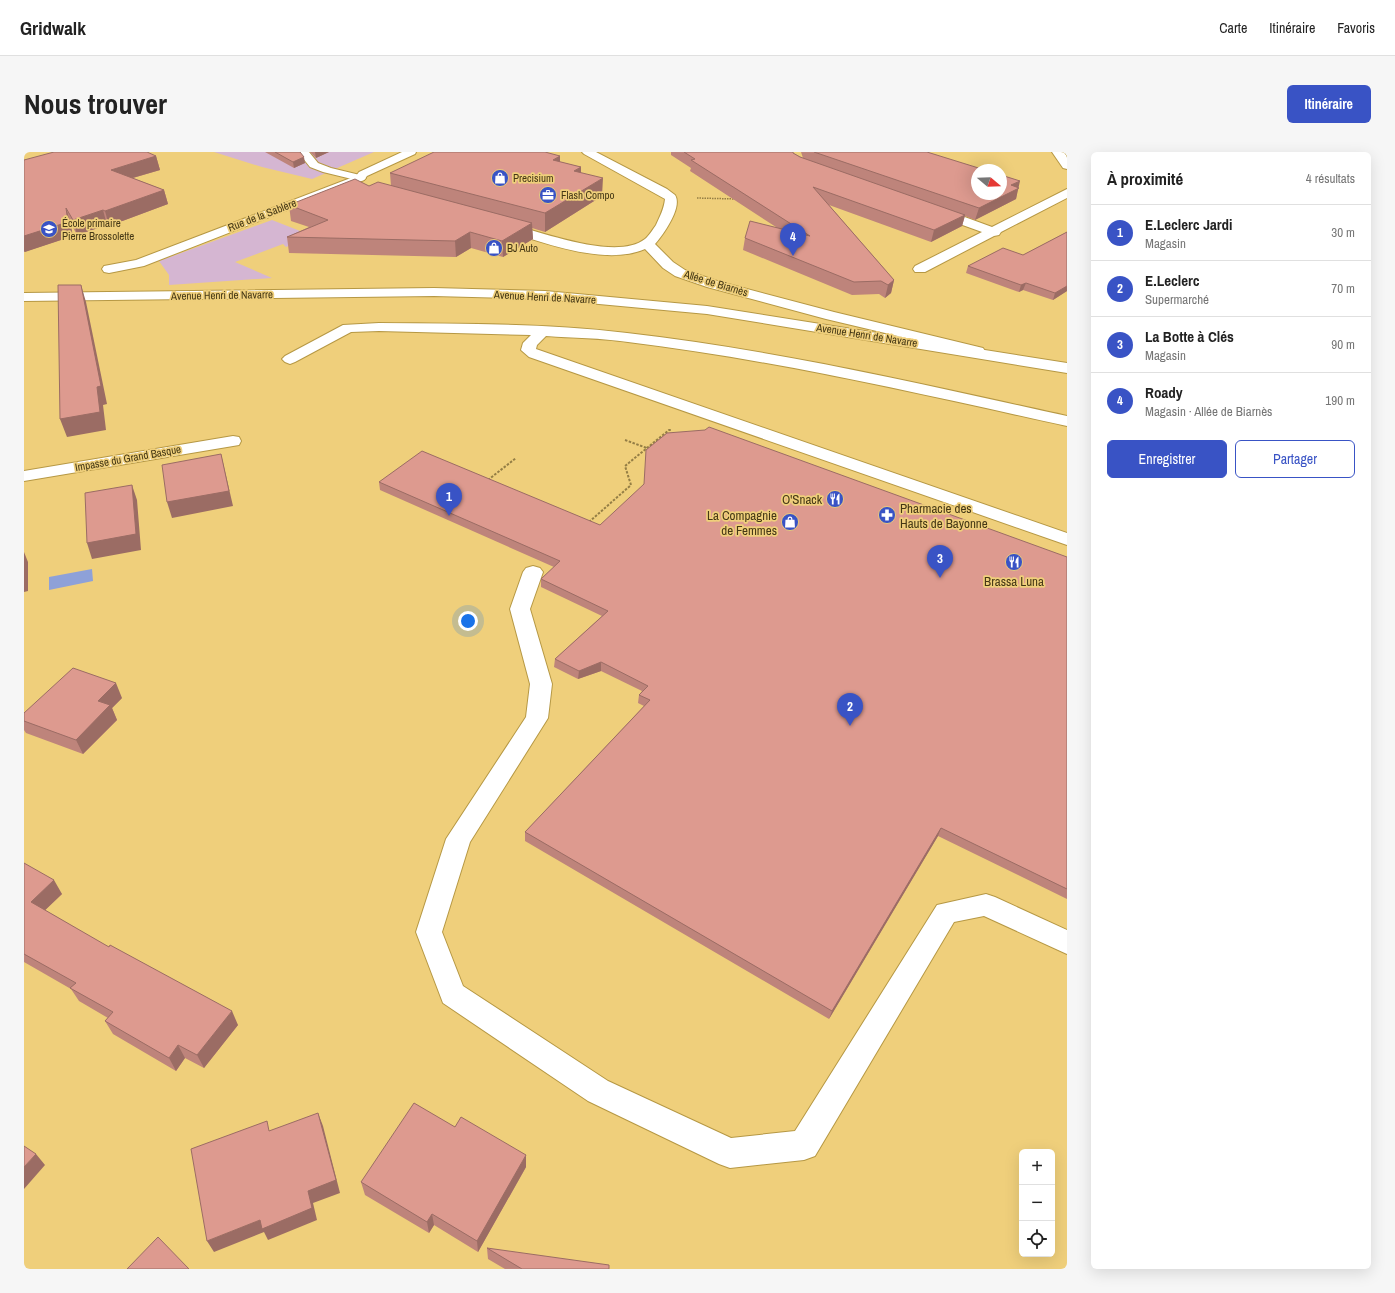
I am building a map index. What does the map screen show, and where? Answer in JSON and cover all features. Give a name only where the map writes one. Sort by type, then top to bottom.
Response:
[{"type":"street","points":[[305,152],[314,165],[363,183]]},
{"type":"street","name":"Rue de la Sablère","points":[[109,269],[139,263],[363,183],[363,174],[411,152]]},
{"type":"street","points":[[495,223],[603,251],[626,250],[647,243],[655,235],[671,209],[671,198],[663,192],[588,152]]},
{"type":"street","points":[[1058,152],[1067,166]]},
{"type":"street","points":[[920,269],[995,232],[1057,204],[1067,194]]},
{"type":"street","points":[[925,208],[995,232]]},
{"type":"street","name":"Allée de Biarnès","points":[[647,243],[668,265],[680,273],[712,284],[839,318],[996,356]]},
{"type":"street","name":"Avenue Henri de Navarre","points":[[24,297],[434,292],[545,295],[706,310],[1065,368]]},
{"type":"street","points":[[290,359],[348,328],[402,327],[514,329],[626,337],[720,350],[854,374],[1067,421]]},
{"type":"street","points":[[543,331],[530,343],[528,350],[534,354],[1067,539]]},
{"type":"street","name":"Impasse du Grand Basque","points":[[24,476],[233,441]]},
{"type":"street","points":[[533,572],[520,609],[541,684],[537,718],[458,839],[428,932],[453,994],[598,1091],[730,1153],[804,1145],[946,913],[986,905],[1067,942]]},
{"type":"path","points":[[671,198],[738,199]]},
{"type":"path","points":[[584,527],[631,485],[625,466],[669,430],[676,430]]},
{"type":"path","points":[[626,440],[651,449]]},
{"type":"path","points":[[484,484],[516,458]]},
{"type":"shaded area","points":[[214,152],[374,152],[312,179],[262,167]]},
{"type":"shaded area","points":[[272,220],[313,236],[286,247],[283,244],[235,262],[272,278],[169,285],[169,275],[159,261]]},
{"type":"water","points":[[92,569],[93,581],[49,590],[49,577]]},
{"type":"building","points":[[54,152],[147,152],[156,156],[111,170],[164,190],[105,211],[103,210],[73,220],[66,208],[68,222],[24,236],[24,160]]},
{"type":"building","points":[[275,152],[300,152],[304,157],[293,162]]},
{"type":"building","points":[[434,152],[545,152],[560,156],[553,160],[581,167],[574,171],[603,178],[545,213],[390,173]]},
{"type":"building","points":[[684,152],[793,152],[800,157],[965,215],[934,230],[813,187],[894,280],[888,285],[881,281],[854,282],[745,238],[750,221],[810,236],[691,160],[695,159]]},
{"type":"building","points":[[814,152],[927,152],[971,166],[971,200],[995,200],[979,208]]},
{"type":"building","points":[[1007,177],[1020,181],[1011,185],[1019,188],[1007,194]]},
{"type":"building","points":[[355,179],[369,186],[378,182],[532,223],[502,241],[470,232],[455,241],[287,237],[328,220],[289,205]]},
{"type":"building","points":[[1067,232],[1067,286],[1055,293],[1026,283],[1021,285],[968,266],[1003,248],[1023,255]]},
{"type":"building","points":[[58,285],[81,285],[101,386],[97,387],[100,412],[60,419]]},
{"type":"building","points":[[709,427],[1067,557],[1067,889],[941,828],[832,1011],[525,832],[650,700],[639,695],[648,686],[601,662],[579,671],[555,659],[608,611],[541,579],[560,561],[379,482],[422,451],[600,525],[644,484],[646,450],[667,433],[705,430]]},
{"type":"building","points":[[221,454],[229,491],[167,502],[162,465]]},
{"type":"building","points":[[132,485],[136,534],[87,543],[85,493]]},
{"type":"building","points":[[73,668],[116,683],[98,701],[110,705],[76,740],[24,721],[24,713]]},
{"type":"building","points":[[24,863],[54,880],[31,902],[109,947],[110,945],[232,1011],[197,1055],[178,1045],[169,1058],[105,1021],[113,1012],[70,988],[76,983],[24,954]]},
{"type":"building","points":[[414,1103],[455,1127],[461,1117],[526,1155],[477,1241],[432,1214],[427,1222],[361,1182]]},
{"type":"building","points":[[318,1113],[336,1180],[308,1191],[312,1208],[262,1229],[260,1220],[207,1241],[191,1149],[267,1121],[269,1131]]},
{"type":"building","points":[[24,1146],[36,1154],[24,1167]]},
{"type":"building","points":[[158,1237],[189,1269],[127,1269]]},
{"type":"building","points":[[487,1248],[609,1265],[609,1269],[522,1269]]},
{"type":"place","name":"Precisium","points":[[500,178]]},
{"type":"place","name":"Flash Compo","points":[[548,195]]},
{"type":"place","name":"École primaire Pierre Brossolette","points":[[49,229]]},
{"type":"place","name":"BJ Auto","points":[[494,248]]},
{"type":"place","name":"Roady","points":[[793,256]]},
{"type":"place","name":"O'Snack","points":[[835,499]]},
{"type":"place","name":"Pharmacie des Hauts de Bayonne","points":[[887,515]]},
{"type":"place","name":"E.Leclerc Jardi","points":[[449,516]]},
{"type":"place","name":"La Compagnie de Femmes","points":[[790,522]]},
{"type":"place","name":"Brassa Luna","points":[[1014,562]]},
{"type":"place","name":"La Botte à Clés","points":[[940,578]]},
{"type":"place","name":"E.Leclerc","points":[[850,726]]}]
